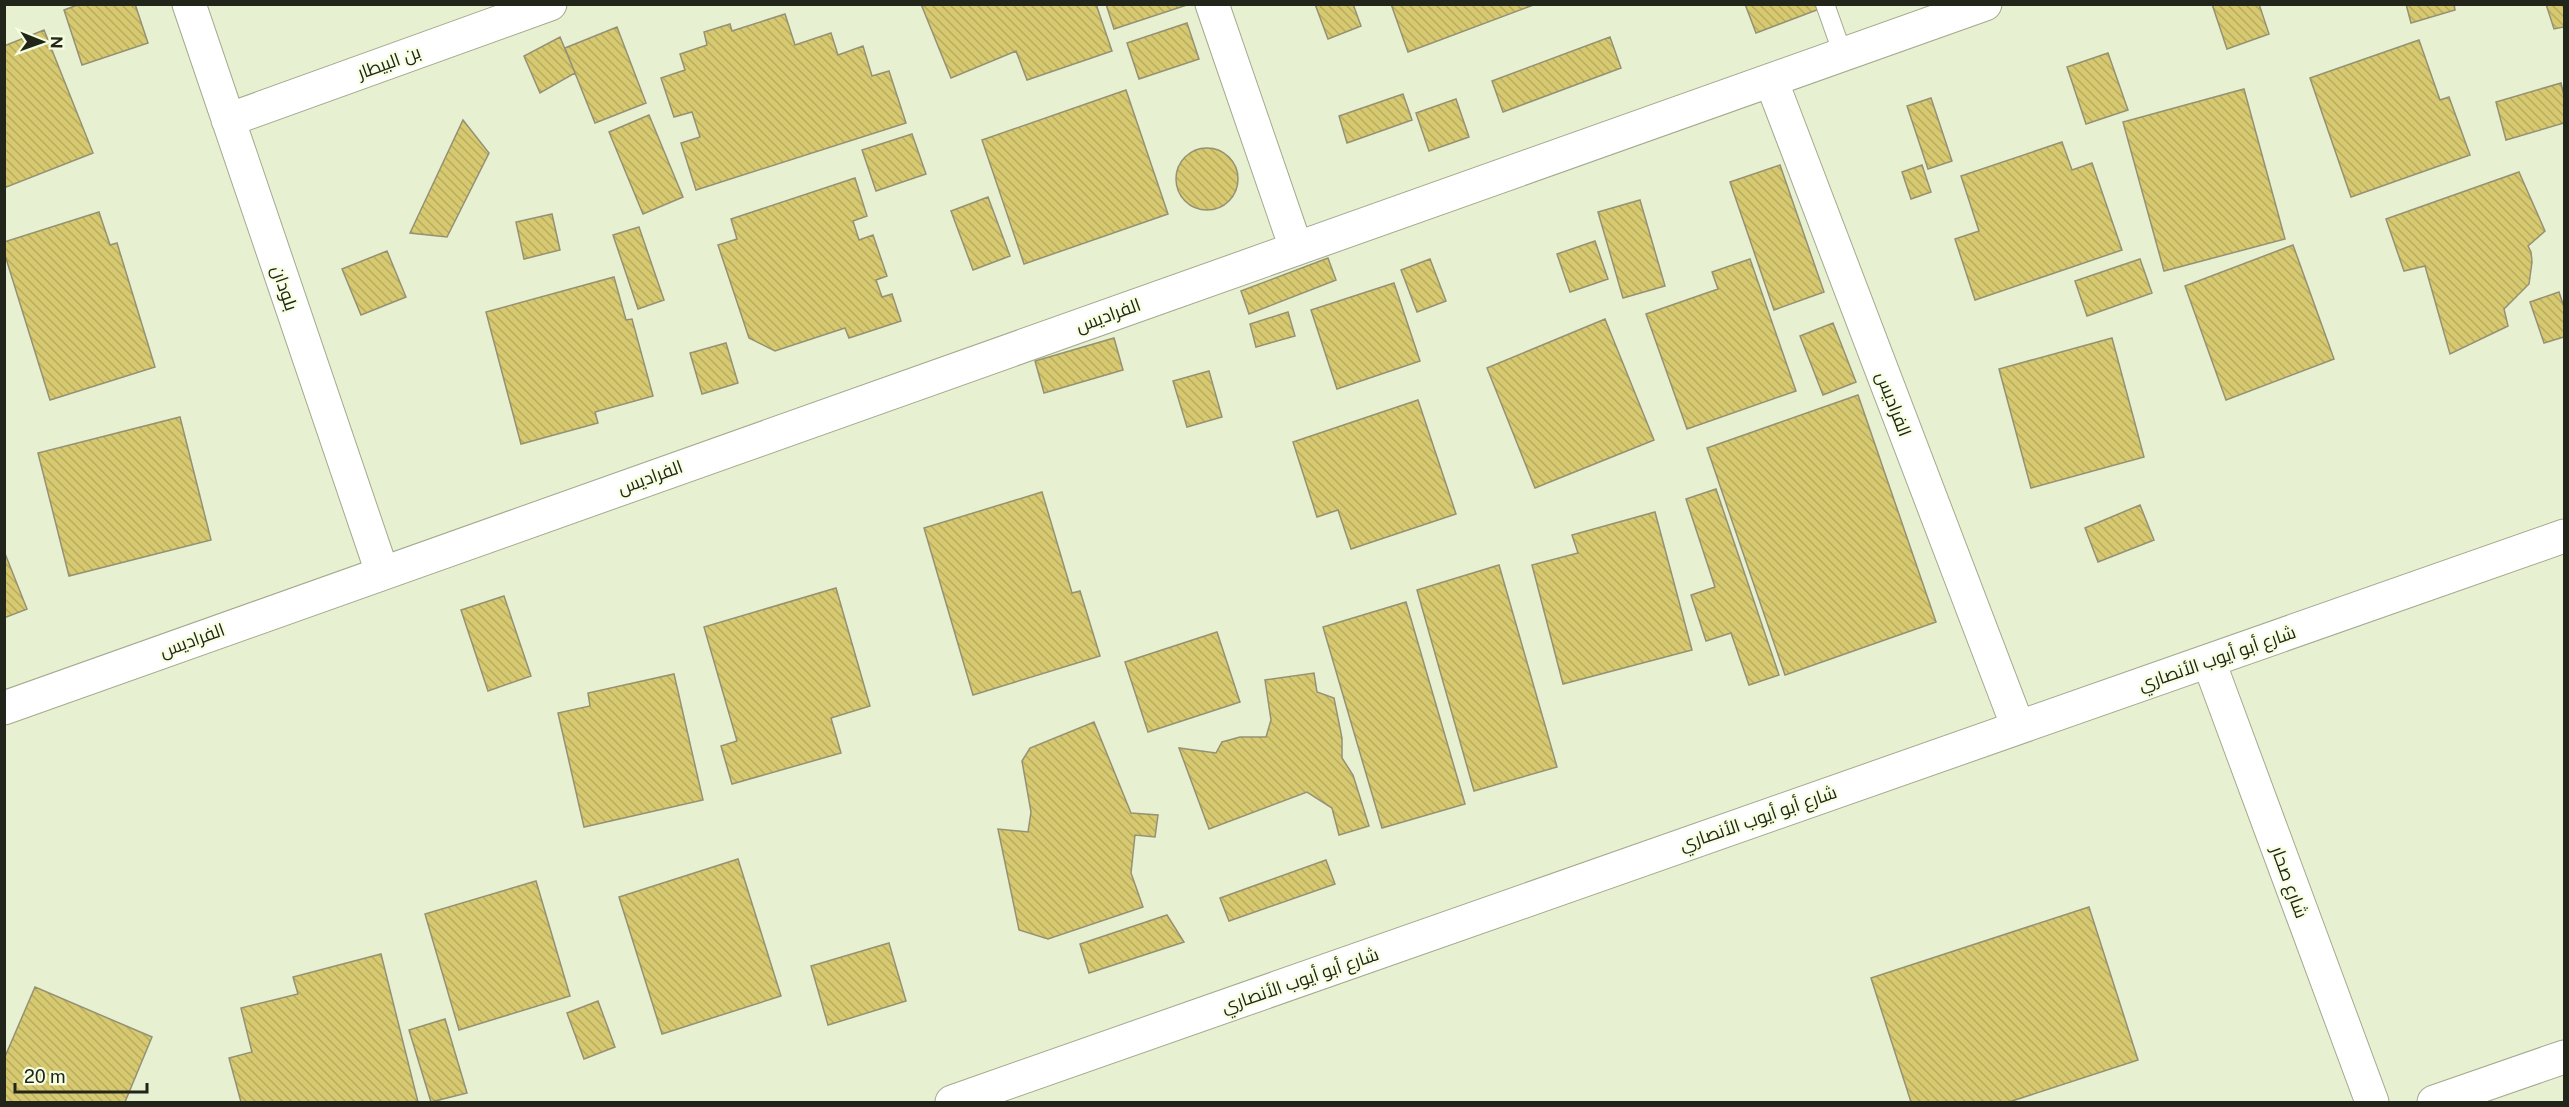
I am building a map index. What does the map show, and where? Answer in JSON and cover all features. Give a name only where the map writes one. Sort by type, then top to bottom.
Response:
[{"type":"street","name":"بلودان","points":[[189,4],[382,572]]},
{"type":"street","name":"بن البيطار","points":[[228,120],[550,4]]},
{"type":"street","points":[[1212,4],[1296,248]]},
{"type":"street","name":"الفراديس","points":[[4,708],[1985,4]]},
{"type":"street","name":"الفراديس","points":[[1771,80],[2018,727]]},
{"type":"street","name":"شارع أبو أيوب الأنصاري","points":[[952,1102],[2565,536]]},
{"type":"street","name":"شارع صحار","points":[[2209,662],[2372,1102]]},
{"type":"street","points":[[2434,1102],[2565,1057]]},
{"type":"lane","points":[[1826,4],[1843,55]]},
{"type":"building","points":[[80,4],[135,4],[148,43],[82,65],[64,10]]},
{"type":"building","points":[[921,4],[1096,4],[1112,51],[1027,80],[1016,51],[951,78]]},
{"type":"building","points":[[1106,4],[1187,4],[1187,5],[1114,29]]},
{"type":"building","points":[[1315,4],[1353,4],[1361,26],[1328,39]]},
{"type":"building","points":[[1391,4],[1536,4],[1408,52]]},
{"type":"building","points":[[1745,4],[1821,4],[1822,8],[1756,33]]},
{"type":"building","points":[[2212,4],[2259,4],[2269,34],[2227,49]]},
{"type":"building","points":[[2406,4],[2454,4],[2455,10],[2411,23]]},
{"type":"building","points":[[2546,4],[2564,4],[2564,27],[2554,29]]},
{"type":"building","points":[[785,14],[795,45],[831,33],[838,55],[863,46],[872,76],[889,71],[906,123],[696,190],[681,143],[700,137],[692,112],[674,117],[661,78],[685,70],[680,54],[707,45],[704,32],[730,24],[732,31]]},
{"type":"building","points":[[1187,23],[1199,59],[1139,79],[1127,43]]},
{"type":"building","points":[[617,27],[646,103],[595,123],[565,48]]},
{"type":"building","points":[[44,30],[93,153],[4,188],[4,46]]},
{"type":"building","points":[[560,37],[575,73],[540,93],[524,56]]},
{"type":"building","points":[[1610,37],[1621,68],[1503,112],[1492,81]]},
{"type":"building","points":[[2419,40],[2440,100],[2449,97],[2470,155],[2351,197],[2310,78]]},
{"type":"building","points":[[2108,53],[2128,110],[2086,124],[2067,67]]},
{"type":"building","points":[[2561,83],[2564,96],[2564,123],[2506,140],[2496,102]]},
{"type":"building","points":[[2244,89],[2285,239],[2164,271],[2123,122]]},
{"type":"building","points":[[1126,90],[1168,214],[1024,264],[982,140]]},
{"type":"building","points":[[1403,94],[1412,120],[1347,143],[1339,116]]},
{"type":"building","points":[[1931,98],[1952,161],[1928,169],[1907,106]]},
{"type":"building","points":[[1456,99],[1469,137],[1429,151],[1416,113]]},
{"type":"building","points":[[649,115],[683,197],[643,214],[609,132]]},
{"type":"building","points":[[463,120],[489,153],[447,237],[410,233]]},
{"type":"building","points":[[912,134],[926,174],[876,191],[862,150]]},
{"type":"building","points":[[2062,142],[2072,170],[2092,163],[2122,250],[1975,300],[1955,239],[1979,231],[1961,176]]},
{"type":"building","points":[[1207,148],[1219,150],[1229,157],[1236,167],[1238,179],[1236,191],[1229,201],[1219,208],[1207,210],[1195,208],[1185,201],[1178,191],[1176,179],[1178,167],[1185,157],[1195,150]]},
{"type":"building","points":[[1780,165],[1824,292],[1774,310],[1730,182]]},
{"type":"building","points":[[1922,165],[1931,192],[1911,199],[1902,172]]},
{"type":"building","points":[[2519,172],[2545,231],[2528,246],[2532,262],[2529,284],[2504,309],[2508,326],[2450,354],[2425,266],[2404,271],[2386,219]]},
{"type":"building","points":[[855,178],[867,216],[853,221],[859,240],[873,235],[887,276],[876,280],[882,297],[892,294],[901,321],[849,338],[845,328],[775,351],[749,338],[718,245],[737,239],[731,219]]},
{"type":"building","points":[[988,197],[1010,256],[973,270],[951,211]]},
{"type":"building","points":[[1640,200],[1665,286],[1623,298],[1598,212]]},
{"type":"building","points":[[99,212],[110,245],[117,243],[155,367],[50,400],[4,252],[4,242]]},
{"type":"building","points":[[552,214],[560,250],[524,259],[516,222]]},
{"type":"building","points":[[639,227],[664,300],[638,309],[613,235]]},
{"type":"building","points":[[1595,241],[1608,279],[1570,292],[1557,254]]},
{"type":"building","points":[[2293,245],[2334,359],[2226,400],[2185,286]]},
{"type":"building","points":[[387,251],[406,297],[361,315],[342,269]]},
{"type":"building","points":[[1328,258],[1336,280],[1249,314],[1241,291]]},
{"type":"building","points":[[1430,259],[1446,301],[1417,312],[1401,270]]},
{"type":"building","points":[[1750,259],[1796,391],[1687,429],[1646,314],[1718,289],[1712,272]]},
{"type":"building","points":[[2140,259],[2152,293],[2087,316],[2075,281]]},
{"type":"building","points":[[614,277],[626,320],[632,319],[653,396],[595,412],[598,423],[521,444],[486,312]]},
{"type":"building","points":[[1394,283],[1420,361],[1337,389],[1311,310]]},
{"type":"building","points":[[2559,292],[2564,307],[2564,337],[2544,343],[2530,302]]},
{"type":"building","points":[[1288,312],[1295,336],[1256,347],[1250,324]]},
{"type":"building","points":[[1605,319],[1654,440],[1535,488],[1487,368]]},
{"type":"building","points":[[1833,323],[1856,382],[1823,395],[1800,336]]},
{"type":"building","points":[[1114,338],[1123,370],[1044,393],[1035,361]]},
{"type":"building","points":[[2112,338],[2144,457],[2031,488],[1999,369]]},
{"type":"building","points":[[726,343],[738,383],[702,394],[690,353]]},
{"type":"building","points":[[1209,371],[1222,417],[1187,427],[1173,381]]},
{"type":"building","points":[[1858,395],[1936,622],[1785,675],[1707,448]]},
{"type":"building","points":[[1418,400],[1456,514],[1351,549],[1338,510],[1317,517],[1293,442]]},
{"type":"building","points":[[180,417],[211,540],[69,576],[38,453]]},
{"type":"building","points":[[1716,489],[1779,675],[1749,685],[1731,633],[1706,641],[1691,595],[1715,587],[1686,499]]},
{"type":"building","points":[[1042,492],[1072,593],[1080,591],[1100,656],[973,695],[924,528]]},
{"type":"building","points":[[2140,505],[2154,540],[2098,562],[2085,528]]},
{"type":"building","points":[[1655,512],[1692,650],[1563,684],[1532,565],[1578,553],[1572,535]]},
{"type":"building","points":[[4,551],[27,609],[4,618]]},
{"type":"building","points":[[1499,565],[1557,767],[1474,791],[1417,590]]},
{"type":"building","points":[[836,588],[870,706],[831,718],[841,753],[732,784],[721,746],[737,741],[704,627]]},
{"type":"building","points":[[504,596],[531,676],[488,691],[461,610]]},
{"type":"building","points":[[1406,602],[1465,804],[1382,828],[1323,627]]},
{"type":"building","points":[[1217,632],[1240,702],[1148,732],[1125,662]]},
{"type":"building","points":[[1314,673],[1317,692],[1334,698],[1342,738],[1342,758],[1353,775],[1369,826],[1339,835],[1332,808],[1307,792],[1209,829],[1179,748],[1216,753],[1222,742],[1240,737],[1266,737],[1271,720],[1265,680]]},
{"type":"building","points":[[674,674],[703,800],[584,827],[558,713],[590,706],[588,693]]},
{"type":"building","points":[[1094,722],[1131,813],[1158,815],[1155,837],[1135,835],[1131,873],[1143,907],[1048,939],[1019,930],[998,829],[1028,832],[1031,812],[1022,761],[1030,748]]},
{"type":"building","points":[[738,859],[781,996],[662,1034],[619,897]]},
{"type":"building","points":[[1326,860],[1335,884],[1229,921],[1220,898]]},
{"type":"building","points":[[536,881],[570,996],[459,1030],[425,914]]},
{"type":"building","points":[[2089,907],[2138,1060],[2009,1102],[1911,1102],[1871,978]]},
{"type":"building","points":[[1167,915],[1184,942],[1089,973],[1080,944]]},
{"type":"building","points":[[889,943],[906,1001],[828,1025],[811,966]]},
{"type":"building","points":[[381,954],[418,1102],[241,1102],[229,1058],[252,1052],[241,1008],[298,994],[293,977]]},
{"type":"building","points":[[35,987],[152,1037],[125,1102],[4,1102],[4,1059]]},
{"type":"building","points":[[598,1001],[615,1047],[584,1059],[567,1013]]},
{"type":"building","points":[[445,1019],[467,1093],[431,1102],[409,1030]]}]
